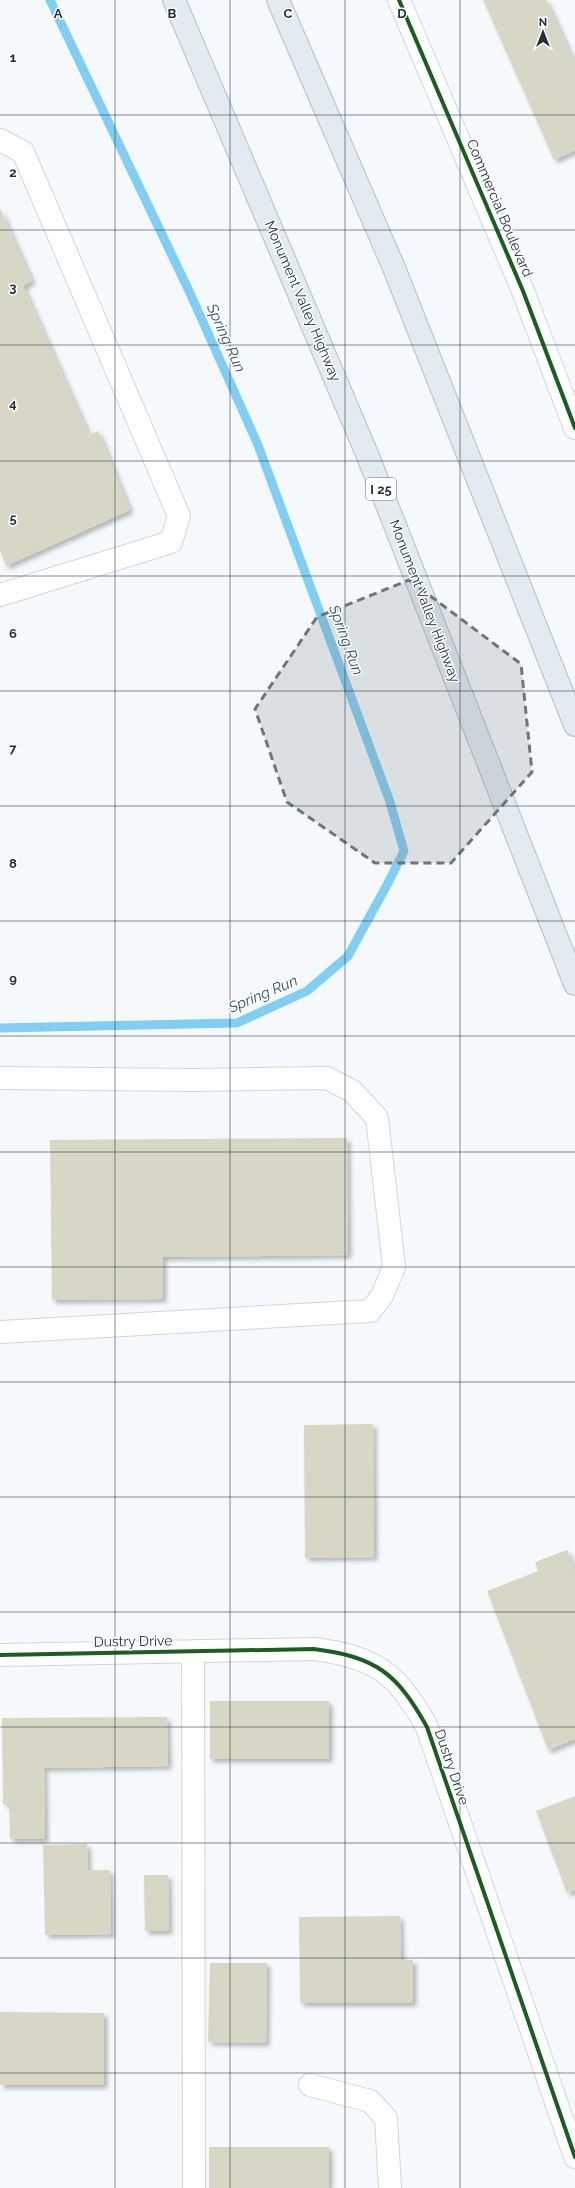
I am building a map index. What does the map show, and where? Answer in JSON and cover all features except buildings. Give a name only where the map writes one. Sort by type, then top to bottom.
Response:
[{"type":"highway","name":"Monument Valley Highway","points":[[174,0],[367,454],[575,984]]},
{"type":"highway","points":[[278,0],[397,275],[575,725]]},
{"type":"street","name":"Commercial Boulevard","points":[[399,0],[523,291],[575,428]]},
{"type":"street","points":[[0,140],[24,152],[180,516],[171,542],[0,596]]},
{"type":"street","points":[[0,1078],[194,1080],[327,1078],[352,1091],[377,1118],[394,1267],[382,1296],[370,1310],[0,1332]]},
{"type":"street","name":"Dustry Drive","points":[[0,1655],[314,1649],[344,1653],[370,1662],[392,1678],[412,1701],[427,1727],[575,2158]]},
{"type":"street","points":[[193,1651],[194,2188]]},
{"type":"street","points":[[310,2085],[370,2101],[386,2118],[390,2188]]},
{"type":"highlighted area","points":[[409,580],[521,664],[532,772],[451,863],[375,863],[287,802],[255,709],[317,617]]},
{"type":"waterway","name":"Spring Run","points":[[0,1028],[237,1023],[307,991],[348,956],[404,851],[390,802],[258,445],[190,293],[50,0]]},
{"type":"cycle path","points":[[399,0],[523,291],[575,428]]},
{"type":"cycle path","points":[[0,1655],[314,1649],[354,1657],[369,1663],[394,1681],[416,1708],[427,1727],[575,2157]]}]
